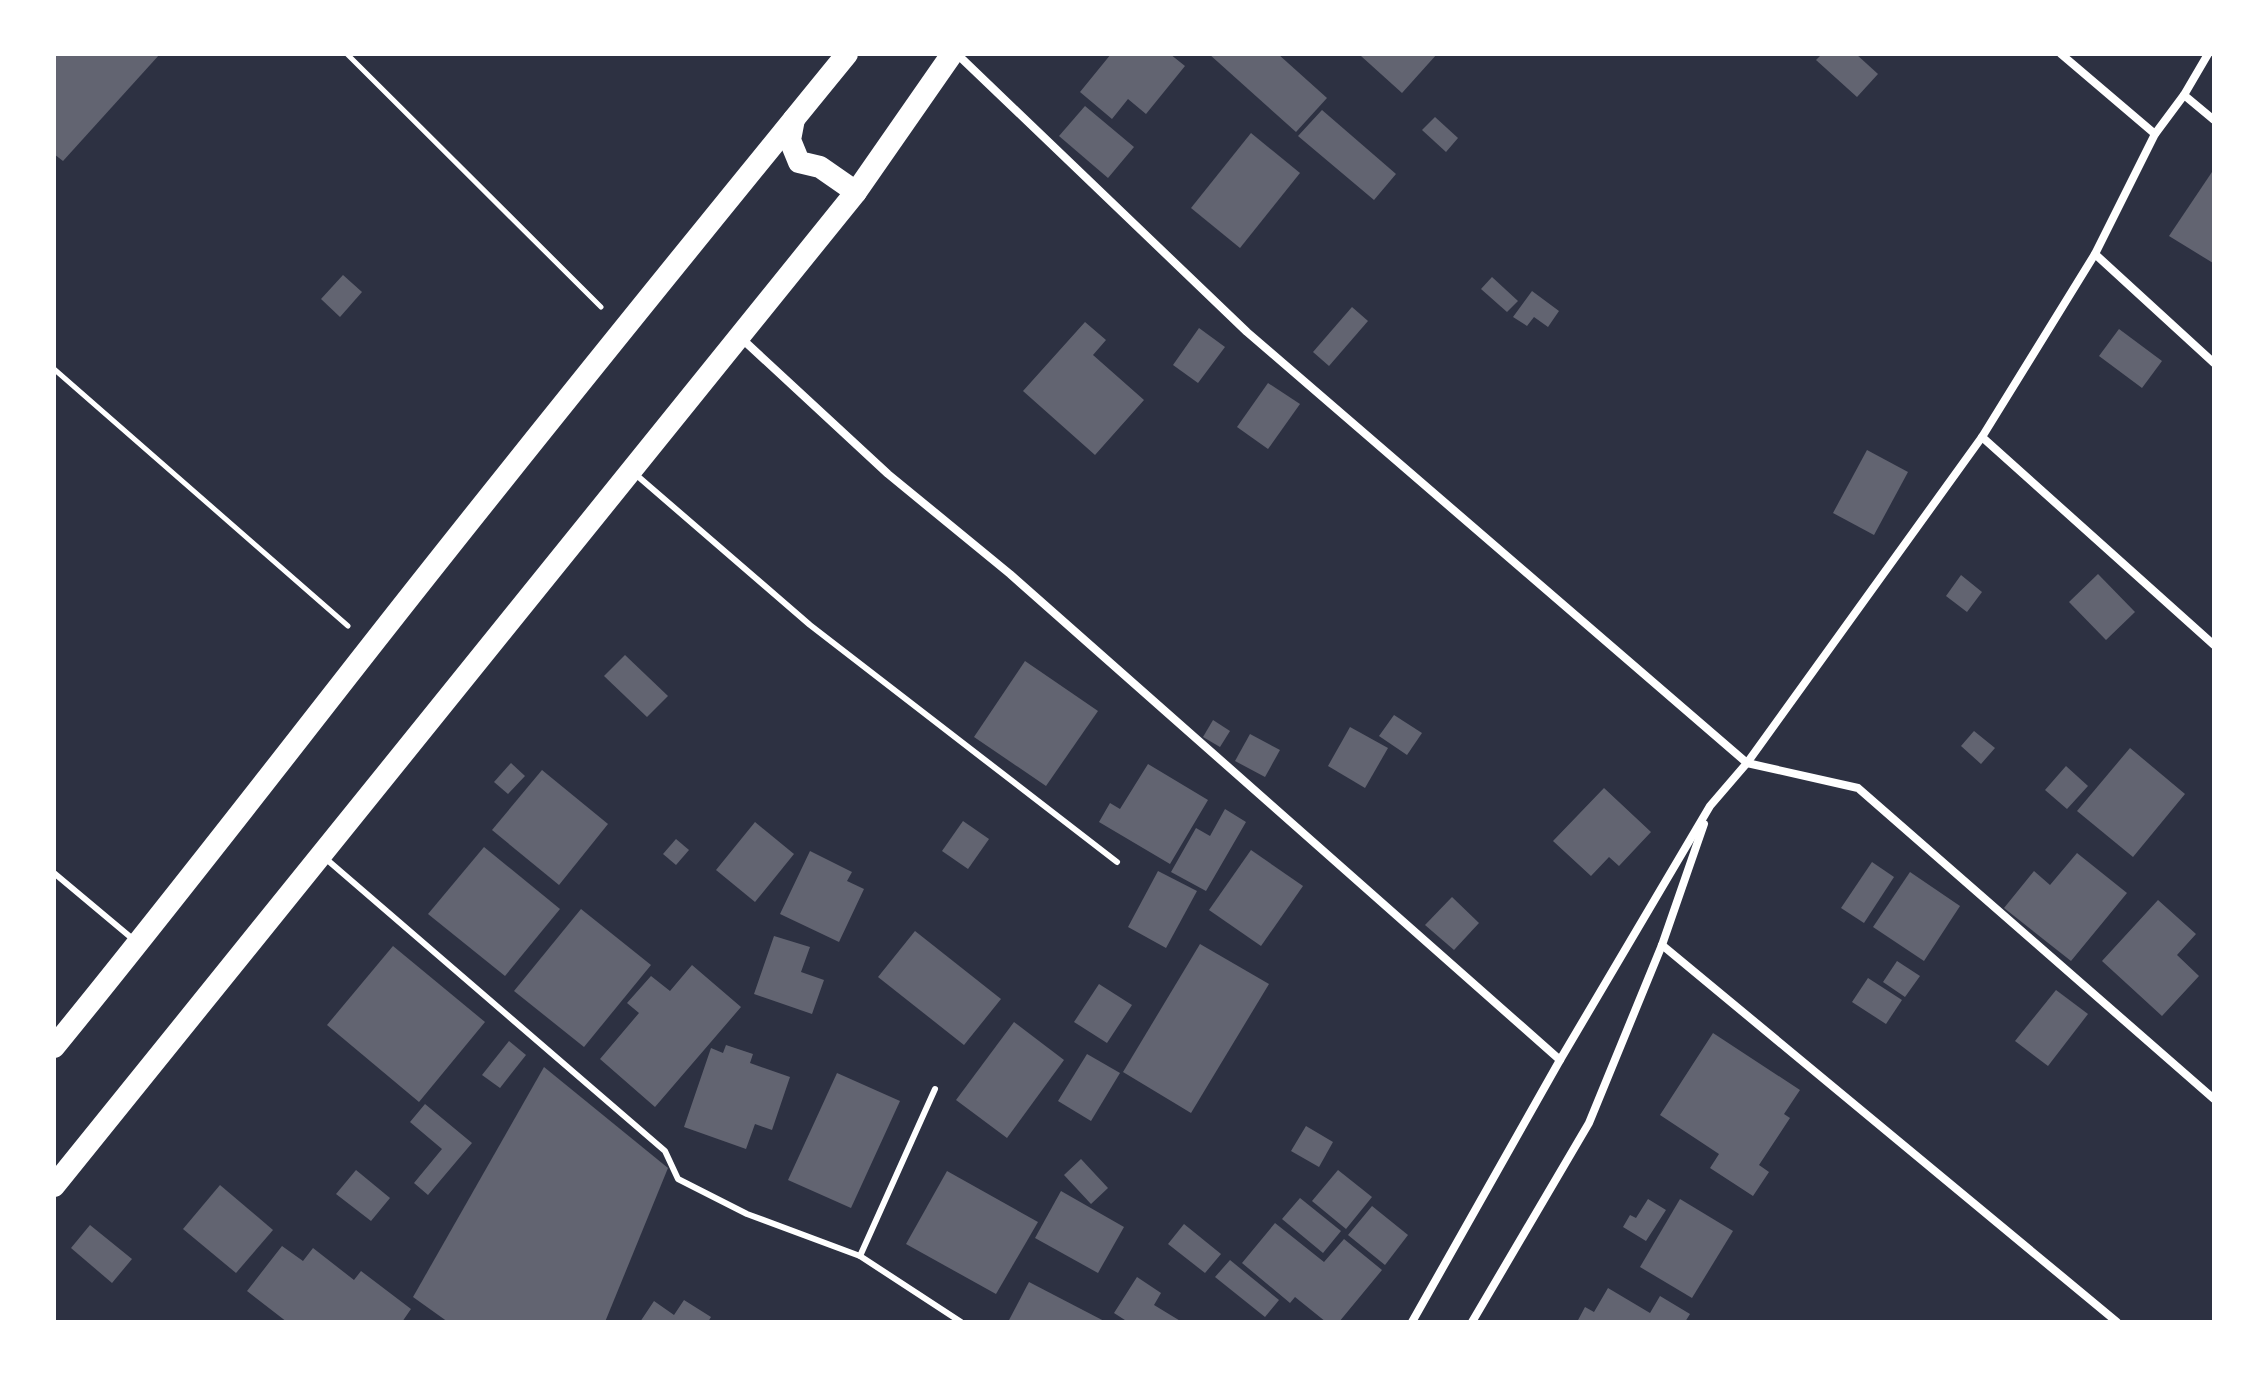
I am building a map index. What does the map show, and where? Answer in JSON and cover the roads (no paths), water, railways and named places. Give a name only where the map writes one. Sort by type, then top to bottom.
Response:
[{"type":"highway","points":[[54,1047],[139,944],[371,646],[847,54]]},
{"type":"highway","points":[[54,1186],[856,192],[954,54]]},
{"type":"highway","points":[[794,119],[790,140],[799,162],[820,167],[856,192]]},
{"type":"street","points":[[954,54],[1247,332],[1747,763],[1858,788],[2214,1099]]},
{"type":"street","points":[[2061,54],[2155,134]]},
{"type":"street","points":[[1412,1322],[1560,1060],[1710,806],[1747,763],[1982,437],[2095,254],[2155,134],[2184,95],[2208,54]]},
{"type":"street","points":[[2184,95],[2214,120]]},
{"type":"street","points":[[2095,254],[2214,363]]},
{"type":"street","points":[[740,336],[888,474],[1010,574],[1560,1060]]},
{"type":"street","points":[[1982,437],[2214,645]]},
{"type":"street","points":[[1472,1322],[1589,1123],[1662,945],[1710,806]]},
{"type":"street","points":[[1662,945],[2117,1322]]},
{"type":"lane","points":[[631,470],[810,625],[1117,862]]},
{"type":"lane","points":[[322,855],[665,1151],[678,1179],[747,1214],[860,1256],[961,1322]]},
{"type":"lane","points":[[54,873],[139,944]]},
{"type":"lane","points":[[860,1256],[935,1089]]}]
